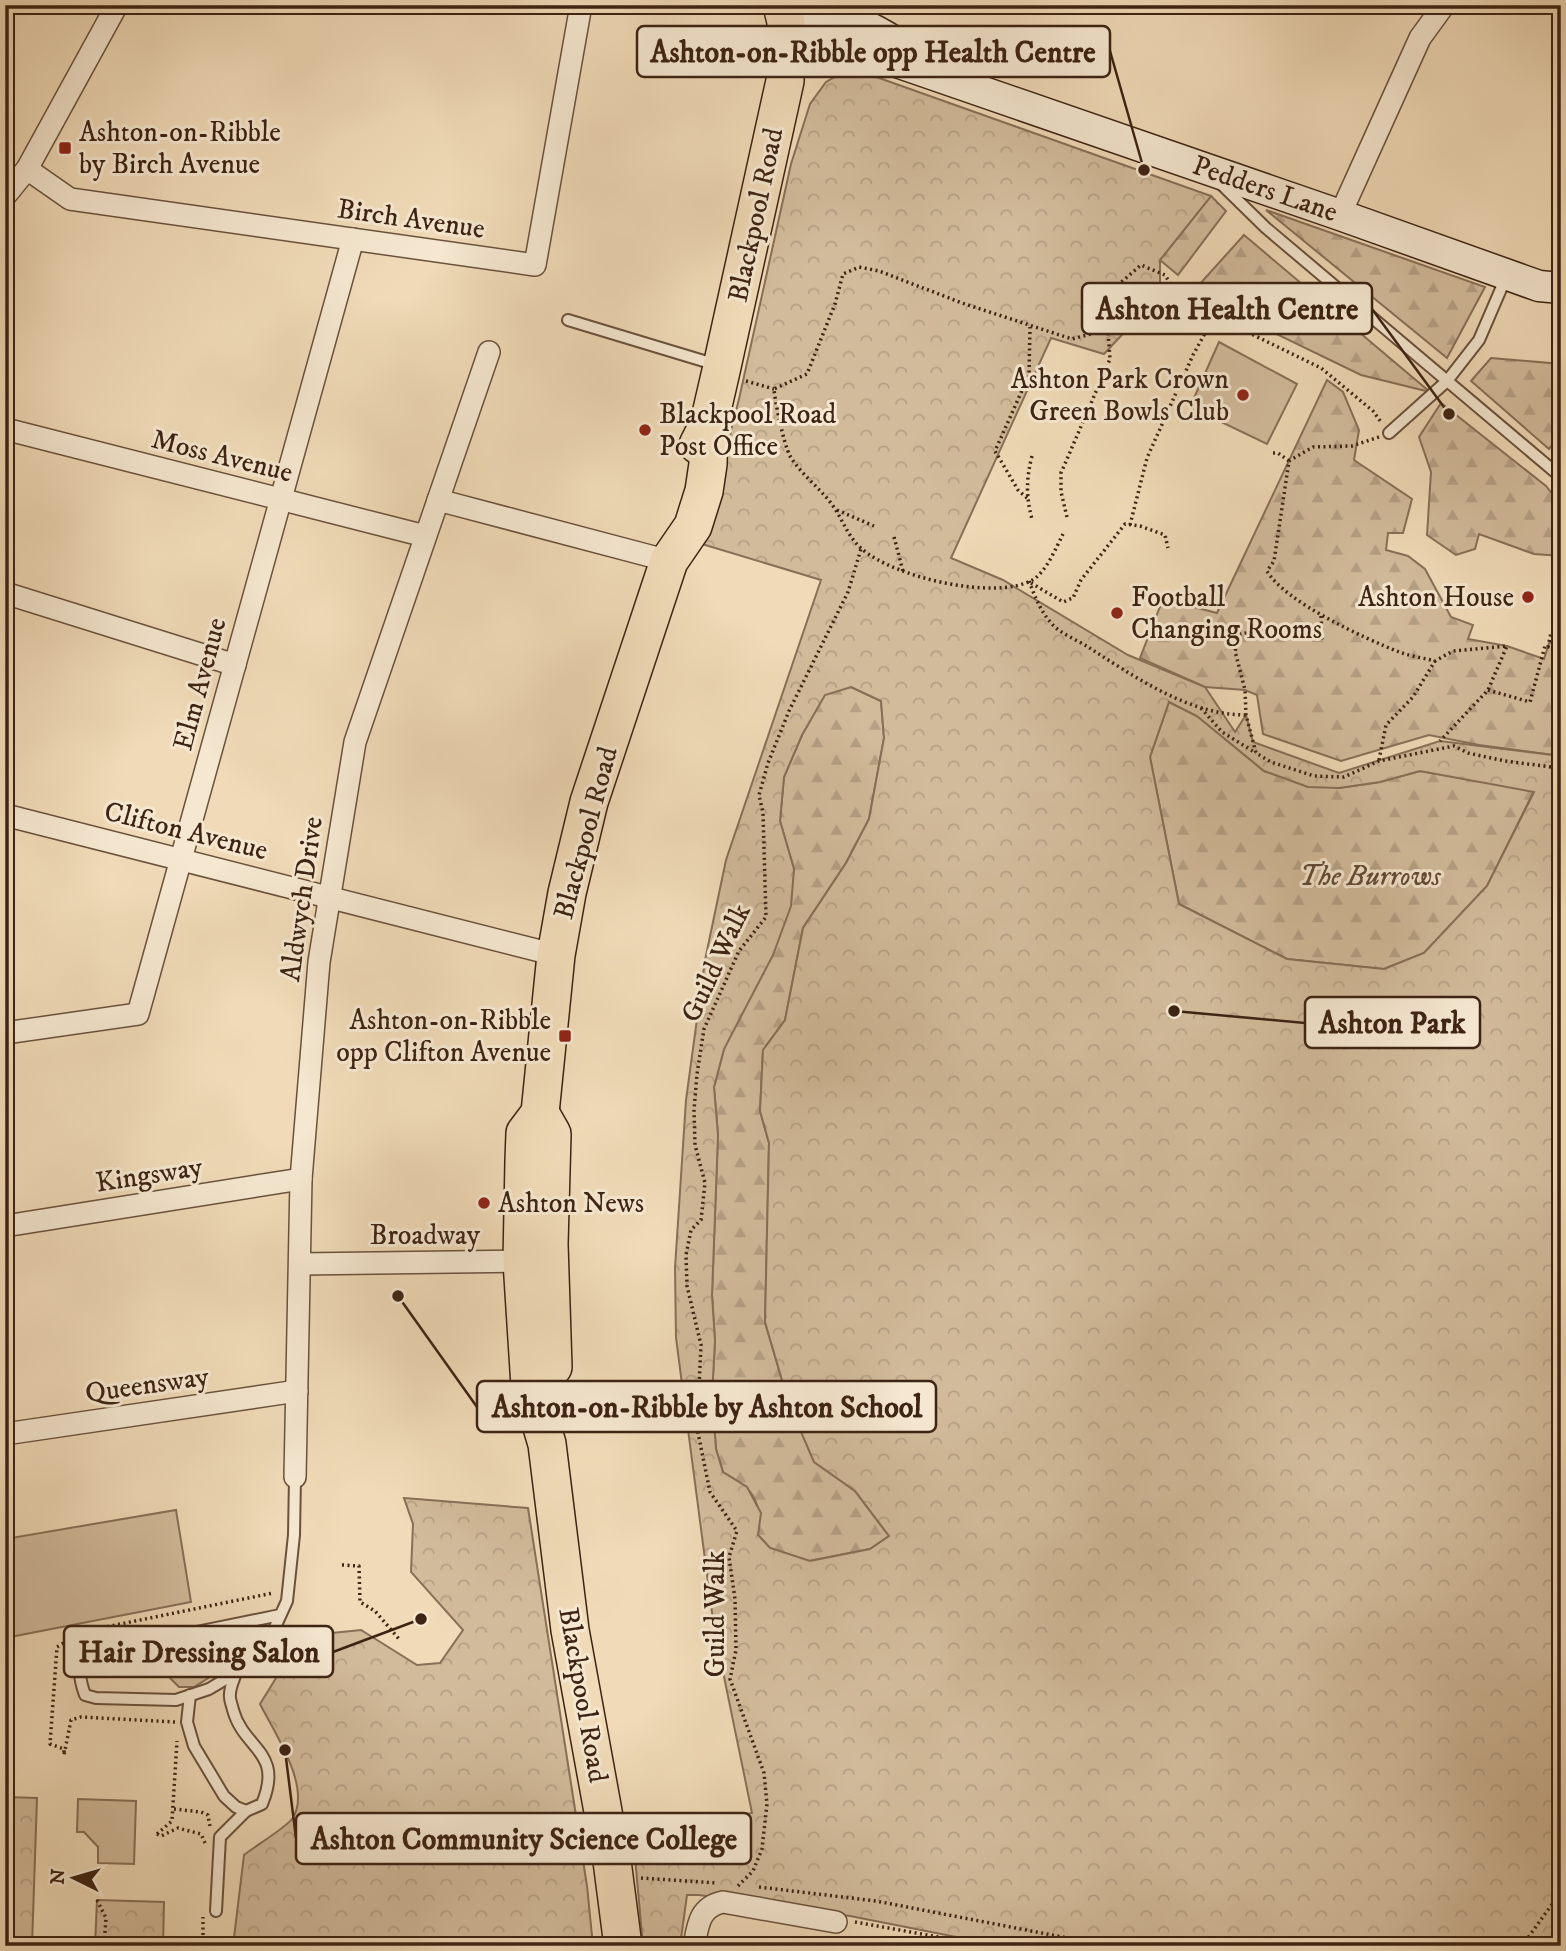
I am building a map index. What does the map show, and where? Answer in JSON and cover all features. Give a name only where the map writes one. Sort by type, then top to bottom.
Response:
[{"type":"highway","name":"Blackpool Road","points":[[622,1946],[616,1884],[570,1630],[547,1444],[531,1396],[536,1261],[525,1133],[540,1113],[556,955],[567,893],[589,802],[669,561],[694,526],[704,491],[709,423],[785,81],[777,11]]},
{"type":"street","points":[[5,196],[27,169],[117,5]]},
{"type":"street","name":"Birch Avenue","points":[[27,169],[70,199],[535,265],[581,5]]},
{"type":"street","points":[[1340,215],[1420,38],[1444,5]]},
{"type":"street","name":"Pedders Lane","points":[[777,11],[839,10],[846,19],[904,47],[929,74]]},
{"type":"street","name":"Pedders Lane","points":[[777,11],[830,39],[929,74],[1538,286],[1561,288]]},
{"type":"street","name":"Elm Avenue","points":[[5,1033],[138,1014],[353,239]]},
{"type":"street","name":"Aldwych Drive","points":[[295,1476],[302,1178],[319,962],[355,742],[489,352]]},
{"type":"street","name":"Moss Avenue","points":[[5,429],[425,536]]},
{"type":"street","points":[[438,500],[669,561]]},
{"type":"street","points":[[5,593],[235,665]]},
{"type":"street","name":"Clifton Avenue","points":[[5,815],[556,955]]},
{"type":"street","name":"Kingsway","points":[[5,1226],[302,1178]]},
{"type":"street","name":"Broadway","points":[[300,1264],[536,1261]]},
{"type":"street","name":"Queensway","points":[[5,1434],[297,1391]]},
{"type":"street","points":[[694,1946],[698,1923],[711,1904],[723,1902],[836,1922]]},
{"type":"lane","points":[[1205,169],[1266,228],[1561,477]]},
{"type":"lane","points":[[1389,433],[1447,381],[1479,340],[1507,275]]},
{"type":"lane","points":[[568,320],[722,367]]},
{"type":"lane","points":[[281,1615],[89,1654],[81,1663],[79,1677],[85,1695],[96,1698],[176,1700],[209,1689],[261,1658],[281,1615],[287,1601],[294,1535],[295,1476]]},
{"type":"lane","points":[[216,1911],[220,1837],[246,1811],[262,1804],[269,1779],[268,1767],[258,1747],[236,1719],[229,1696],[236,1673]]},
{"type":"lane","points":[[190,1695],[187,1722],[194,1746],[224,1796],[236,1807],[246,1811]]},
{"type":"path","points":[[1063,534],[1038,577],[1021,586],[990,589],[954,585],[903,571],[883,563],[861,549],[846,530],[835,509],[790,455],[774,388],[807,374],[835,304],[843,274],[859,267],[879,271],[1072,340],[1096,333],[1117,298],[1118,285],[1141,265],[1165,275],[1174,290],[1237,327],[1321,369],[1373,411],[1389,433],[1352,446],[1313,447],[1289,461]]},
{"type":"path","points":[[1067,517],[1061,492],[1061,473],[1110,359],[1108,331],[1103,324]]},
{"type":"path","points":[[1027,498],[1018,490],[995,451],[1029,375],[1030,327]]},
{"type":"path","points":[[1130,525],[1147,458],[1193,355],[1208,328],[1237,327]]},
{"type":"path","points":[[1273,453],[1278,453],[1289,461]]},
{"type":"path","points":[[1032,456],[1027,498],[1032,519]]},
{"type":"path","points":[[1289,461],[1274,561],[1267,570],[1273,582],[1321,616],[1400,652],[1435,661]]},
{"type":"path","points":[[835,509],[874,526]]},
{"type":"path","points":[[1029,582],[1063,602],[1073,598],[1081,580],[1125,524],[1165,534],[1168,548]]},
{"type":"path","points":[[894,537],[903,571]]},
{"type":"path","name":"Guild Walk","points":[[740,1885],[753,1871],[762,1849],[767,1804],[764,1773],[730,1679],[736,1650],[735,1599],[729,1557],[737,1531],[710,1492],[697,1428],[701,1345],[687,1286],[686,1255],[691,1230],[701,1220],[705,1183],[695,1145],[694,1110],[704,1030],[739,951],[766,917],[763,813],[759,795],[768,763],[789,711],[848,592],[861,549]]},
{"type":"path","points":[[1029,582],[1036,601],[1053,625],[1161,690],[1199,707],[1227,715],[1246,715]]},
{"type":"path","points":[[1256,753],[1246,715],[1245,690],[1235,651],[1240,634],[1269,629],[1302,638],[1322,638],[1321,616]]},
{"type":"path","points":[[1488,690],[1530,702],[1545,646],[1548,647],[1551,633],[1561,633]]},
{"type":"path","points":[[1379,761],[1386,725],[1413,697],[1435,661],[1453,651],[1507,646],[1488,690],[1440,741]]},
{"type":"path","points":[[1199,707],[1222,732],[1256,753],[1271,762],[1314,776],[1344,777],[1379,761],[1454,746],[1468,753],[1505,761],[1561,765]]},
{"type":"path","points":[[342,1565],[359,1566],[360,1602],[375,1611],[400,1639]]},
{"type":"path","points":[[50,1744],[64,1749],[64,1755],[71,1720],[81,1717],[177,1722]]},
{"type":"path","points":[[177,1734],[172,1821],[157,1834],[161,1836],[178,1828],[201,1834],[206,1846],[208,1839]]},
{"type":"path","points":[[174,1809],[208,1815],[210,1832]]},
{"type":"path","points":[[1522,1946],[1553,1903],[1561,1877]]},
{"type":"path","points":[[616,1884],[644,1878],[740,1885],[876,1901],[1109,1946]]},
{"type":"path","points":[[97,1900],[106,1918],[104,1946]]},
{"type":"path","points":[[203,1907],[203,1946]]},
{"type":"path","points":[[858,1922],[956,1940],[965,1946]]},
{"type":"green space","points":[[851,68],[1211,196],[1160,260],[1160,294],[1104,354],[1051,338],[951,558],[1003,580],[1128,655],[1205,687],[1235,732],[1246,715],[1253,742],[1339,773],[1440,741],[1561,756],[1561,1946],[1002,1946],[850,1916],[687,1895],[680,1946],[643,1946],[633,1835],[752,1813],[714,1628],[676,1338],[675,1268],[686,1100],[705,960],[726,860],[821,580],[702,544],[739,399],[791,164],[810,104],[826,82]],"holes":[[[851,687],[881,701],[884,738],[869,819],[846,863],[803,928],[785,1020],[763,1050],[760,1111],[769,1143],[765,1322],[789,1404],[814,1462],[855,1491],[889,1536],[870,1549],[810,1561],[770,1548],[758,1535],[761,1513],[747,1487],[723,1472],[716,1449],[712,1395],[715,1341],[712,1295],[718,1135],[714,1087],[724,1049],[773,955],[791,906],[794,869],[780,821],[784,777],[802,735],[825,695]],[[1169,702],[1197,716],[1264,771],[1308,787],[1339,788],[1380,782],[1420,771],[1534,792],[1487,886],[1424,953],[1384,969],[1287,959],[1179,904],[1150,757]]]},
{"type":"green space","points":[[1211,196],[1226,211],[1178,275],[1160,260]]},
{"type":"green space","points":[[1266,210],[1485,287],[1447,358]]},
{"type":"green space","points":[[1244,235],[1430,392],[1361,375],[1223,308],[1198,286]]},
{"type":"green space","name":"Ashton Park Crown Green Bowls Club","points":[[1219,342],[1297,384],[1267,444],[1190,407]]},
{"type":"green space","points":[[1491,358],[1561,364],[1561,433],[1549,449],[1471,381]]},
{"type":"green space","points":[[1327,380],[1343,392],[1359,430],[1354,460],[1412,499],[1403,533],[1388,533],[1386,550],[1408,556],[1425,569],[1451,617],[1473,625],[1468,639],[1507,646],[1544,659],[1549,643],[1561,640],[1561,756],[1429,735],[1341,761],[1263,734],[1257,695],[1245,690],[1205,687],[1140,658],[1163,599],[1217,613]]},
{"type":"green space","points":[[1441,403],[1546,486],[1561,505],[1561,556],[1534,554],[1479,534],[1475,549],[1456,555],[1427,535],[1431,472],[1419,437]]},
{"type":"green space","points":[[851,687],[881,701],[884,738],[869,819],[846,863],[803,928],[785,1020],[763,1050],[760,1111],[769,1143],[765,1322],[789,1404],[814,1461],[855,1491],[889,1536],[870,1549],[809,1561],[770,1548],[758,1535],[757,1504],[742,1484],[723,1472],[716,1449],[712,1395],[715,1341],[712,1295],[718,1135],[714,1087],[724,1049],[746,1003],[794,869],[780,821],[784,777],[802,735],[825,694]]},
{"type":"green space","name":"The Burrows","points":[[1169,702],[1197,716],[1264,771],[1339,788],[1380,782],[1420,771],[1534,791],[1487,886],[1424,953],[1384,969],[1287,959],[1179,904],[1150,757]]},
{"type":"green space","points":[[404,1498],[528,1508],[587,1886],[593,1946],[233,1946],[244,1855],[288,1823],[297,1807],[295,1777],[282,1745],[260,1704],[302,1636],[361,1630],[417,1665],[440,1663],[463,1630],[411,1572],[413,1524]]},
{"type":"green space","points":[[176,1510],[191,1602],[5,1638],[5,1539]]},
{"type":"green space","points":[[250,1645],[248,1653],[194,1687],[179,1687],[170,1678],[170,1662]]},
{"type":"green space","points":[[5,1797],[37,1798],[32,1946],[5,1946]]},
{"type":"green space","points":[[78,1799],[136,1801],[134,1864],[98,1863],[98,1847],[84,1832],[77,1832]]},
{"type":"green space","points":[[97,1900],[164,1902],[163,1946],[95,1946]]},
{"type":"place","name":"Ashton-on-Ribble by Birch Avenue","points":[[65,148]]},
{"type":"place","name":"Ashton-on-Ribble opp Health Centre","points":[[1144,170]]},
{"type":"place","name":"Ashton Park Crown Green Bowls Club","points":[[1243,395]]},
{"type":"place","name":"Ashton Health Centre","points":[[1449,414]]},
{"type":"place","name":"Blackpool Road Post Office","points":[[645,430]]},
{"type":"place","name":"Ashton House","points":[[1528,597]]},
{"type":"place","name":"Football Changing Rooms","points":[[1117,613]]},
{"type":"place","name":"Ashton Park","points":[[1174,1011]]},
{"type":"place","name":"Ashton-on-Ribble opp Clifton Avenue","points":[[565,1036]]},
{"type":"place","name":"Ashton News","points":[[484,1203]]},
{"type":"place","name":"Ashton-on-Ribble by Ashton School","points":[[398,1296]]},
{"type":"place","name":"Hair Dressing Salon","points":[[421,1619]]},
{"type":"place","name":"Ashton Community Science College","points":[[285,1750]]}]
